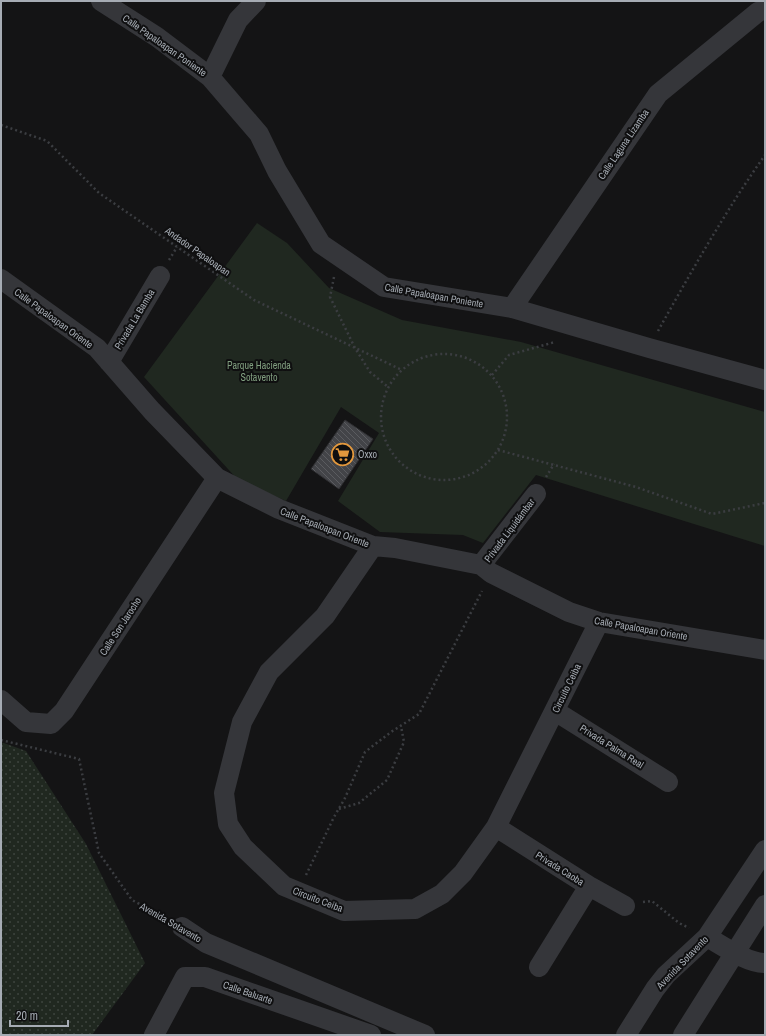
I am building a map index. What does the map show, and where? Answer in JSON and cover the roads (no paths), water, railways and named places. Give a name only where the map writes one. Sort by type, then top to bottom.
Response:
[{"type":"street","name":"Calle Papaloapan Poniente","points":[[101,1],[158,37],[210,77],[259,134],[277,171],[321,244],[384,287],[512,308],[765,380]]},
{"type":"street","points":[[210,77],[238,20],[256,1]]},
{"type":"street","name":"Calle Laguna Lizamba","points":[[512,308],[658,94],[758,12],[765,9]]},
{"type":"street","name":"Privada La Bamba","points":[[108,362],[160,276]]},
{"type":"street","name":"Calle Papaloapan Oriente","points":[[1,279],[97,348],[152,411],[217,478],[279,509],[373,546],[396,548],[486,569],[569,612],[599,622],[765,650]]},
{"type":"street","name":"Calle Son Jarocho","points":[[1,700],[26,722],[51,724],[64,711],[217,478]]},
{"type":"street","name":"Privada Liquidámbar","points":[[486,569],[536,494]]},
{"type":"street","name":"Circuito Ceiba","points":[[373,546],[325,616],[269,672],[242,722],[224,793],[228,824],[243,847],[284,886],[344,910],[415,909],[442,894],[463,873],[496,828],[599,622]]},
{"type":"street","name":"Privada Palma Real","points":[[555,711],[668,782]]},
{"type":"street","name":"Privada Caoba","points":[[496,828],[589,886],[625,906]]},
{"type":"street","name":"Avenida Sotavento","points":[[626,1035],[655,989],[666,975],[707,937],[765,850]]},
{"type":"street","points":[[539,966],[589,886]]},
{"type":"street","points":[[683,1035],[765,905]]},
{"type":"street","name":"Avenida Sotavento","points":[[182,927],[206,943],[425,1035]]},
{"type":"street","points":[[707,937],[735,953],[758,963],[765,964]]},
{"type":"street","name":"Calle Baluarte","points":[[154,1035],[186,977],[205,977],[371,1035]]},
{"type":"place","name":"Oxxo","points":[[342,454]]},
{"type":"park label","name":"Parque Hacienda Sotavento","points":[[259,370]]}]
